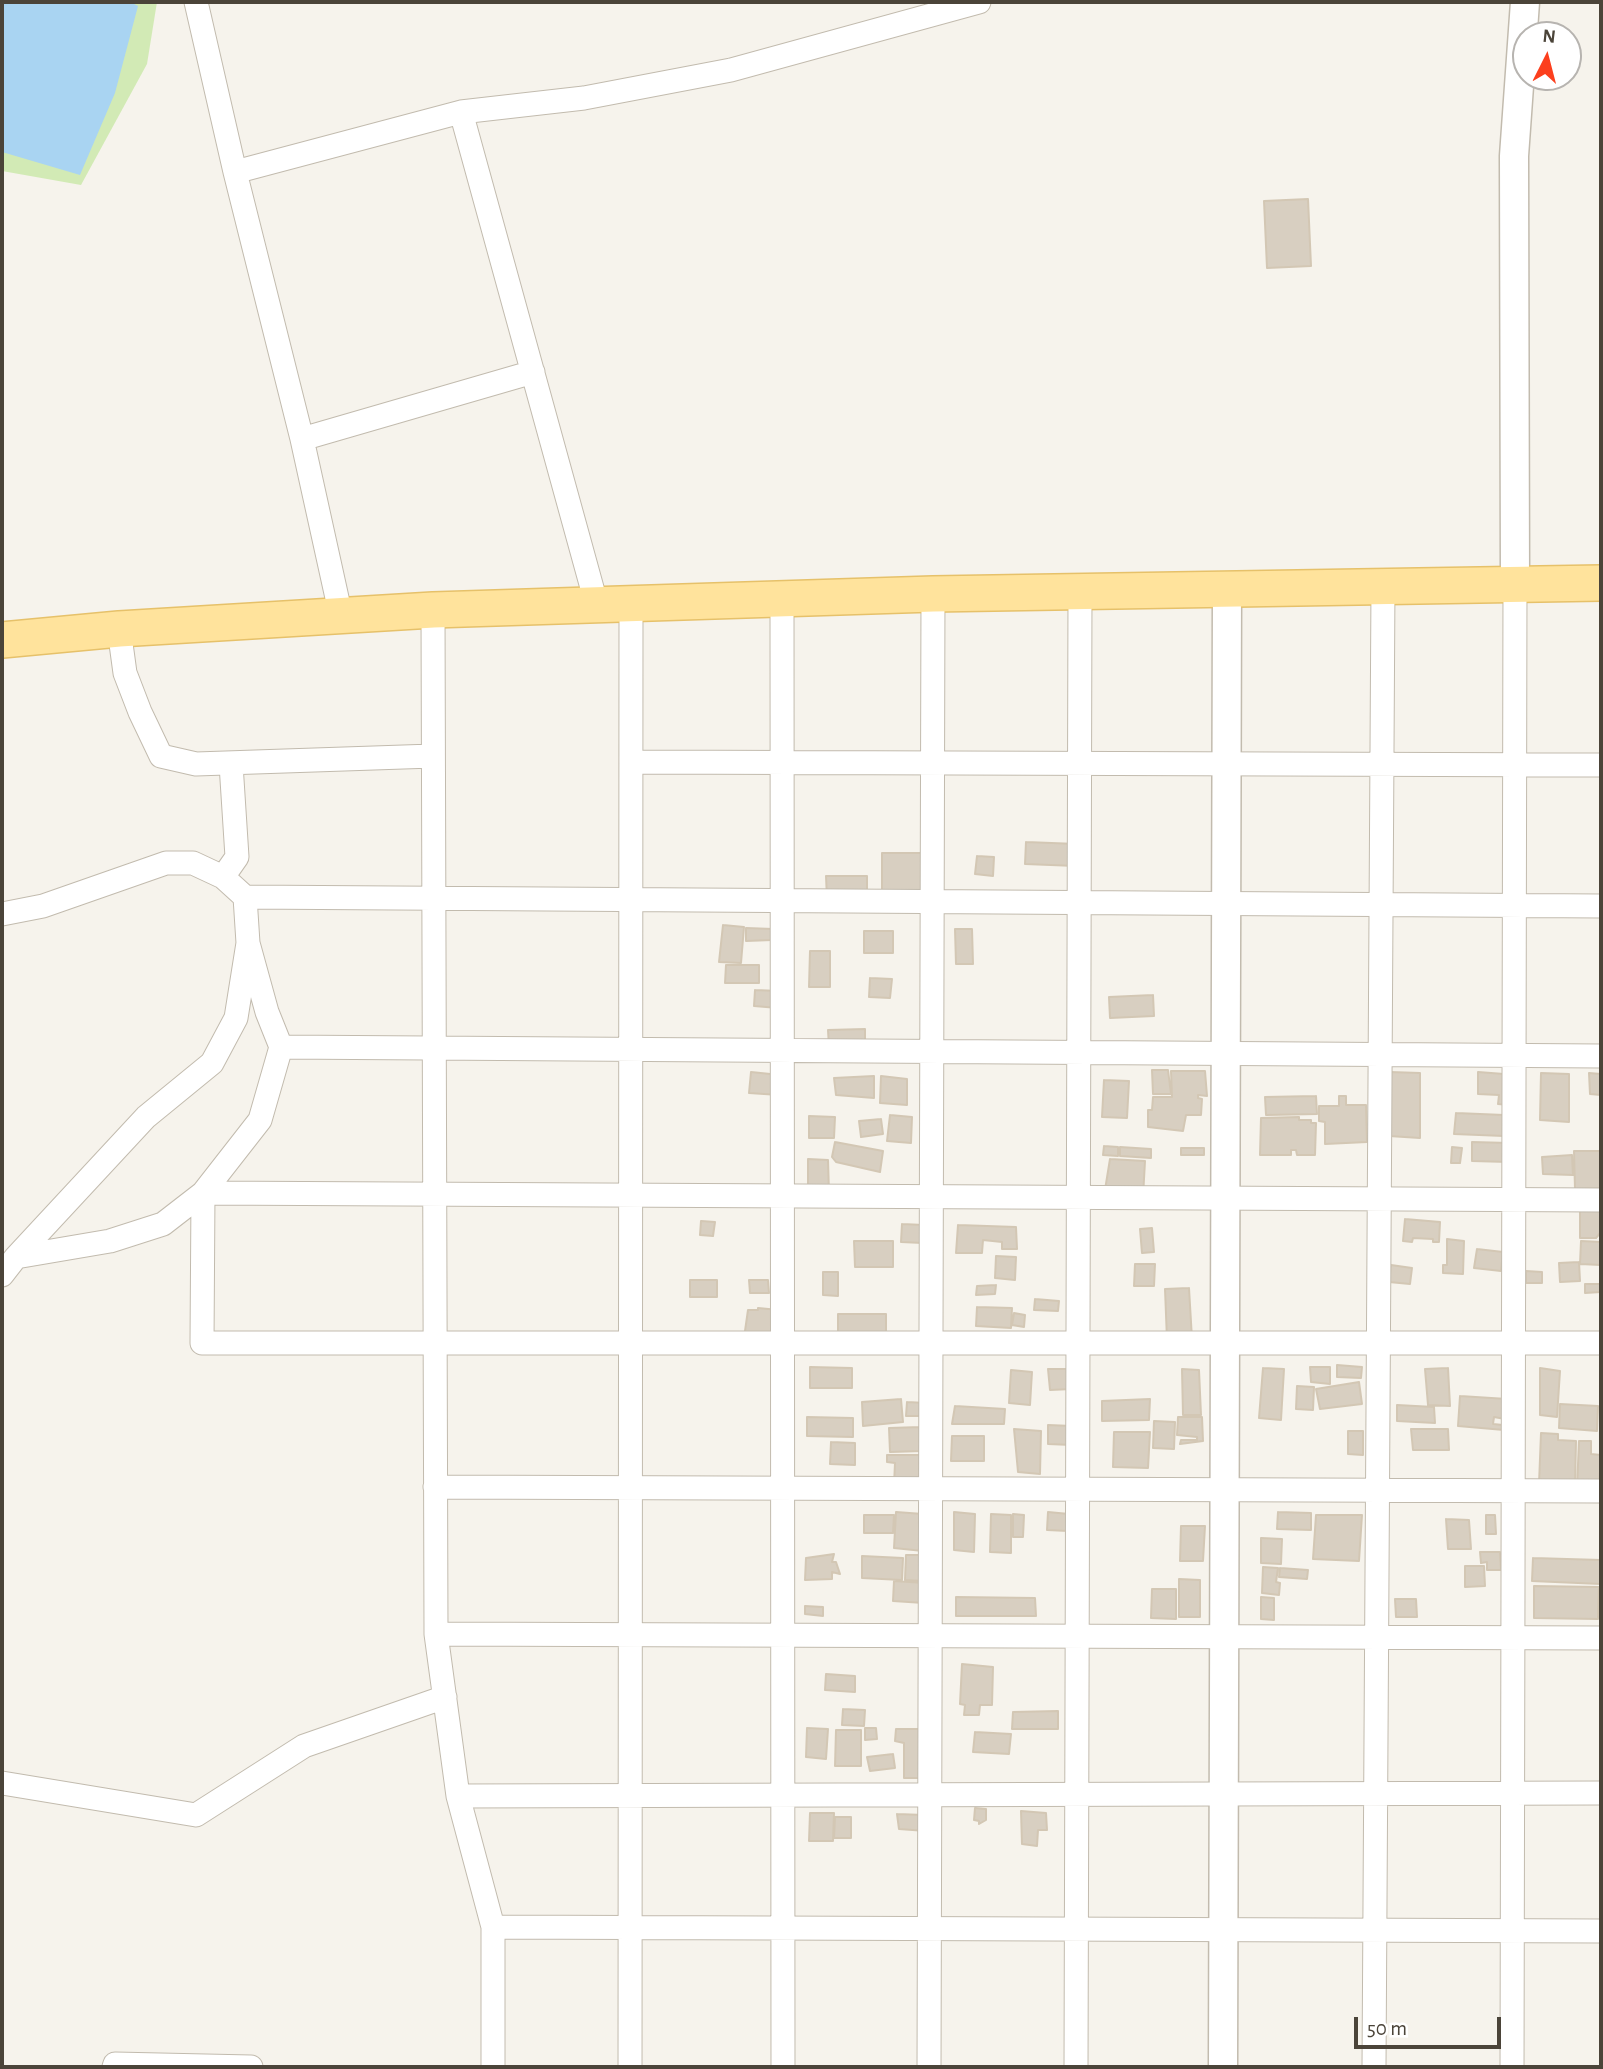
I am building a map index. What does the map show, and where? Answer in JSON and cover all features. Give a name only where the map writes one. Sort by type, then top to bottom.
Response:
[{"type":"main road","points":[[2,640],[119,629],[432,610],[933,594],[1601,583]]},
{"type":"street","points":[[196,2],[235,172],[302,439],[341,616]]},
{"type":"street","points":[[1512,2067],[1514,156],[1525,2]]},
{"type":"street","points":[[235,172],[461,112],[584,98],[731,70],[969,4]]},
{"type":"street","points":[[461,112],[533,372],[614,605],[631,762],[630,2067]]},
{"type":"street","points":[[302,439],[533,372]]},
{"type":"street","points":[[1374,2067],[1383,586]]},
{"type":"street","points":[[1223,2067],[1227,589]]},
{"type":"street","points":[[1076,2067],[1080,593]]},
{"type":"street","points":[[929,2067],[933,594]]},
{"type":"street","points":[[782,599],[783,2067]]},
{"type":"street","points":[[432,610],[436,1634],[458,1796],[493,1927],[493,2067]]},
{"type":"street","points":[[119,629],[125,673],[161,755],[196,764],[433,756]]},
{"type":"street","points":[[631,762],[1601,765]]},
{"type":"street","points":[[223,877],[237,857],[232,764]]},
{"type":"street","points":[[2,914],[43,905],[166,863],[193,863],[223,877],[245,898],[248,943],[267,1012],[281,1047],[260,1119],[203,1193],[163,1224],[110,1241],[16,1257]]},
{"type":"street","points":[[245,898],[1601,906]]},
{"type":"street","points":[[2,1276],[16,1257],[146,1117],[212,1063],[236,1018],[248,943]]},
{"type":"street","points":[[281,1047],[1601,1056]]},
{"type":"street","points":[[203,1193],[1601,1200]]},
{"type":"street","points":[[203,1193],[202,1343],[1601,1343]]},
{"type":"street","points":[[435,1487],[1601,1491]]},
{"type":"street","points":[[436,1634],[1601,1638]]},
{"type":"street","points":[[2,1783],[196,1815],[304,1746],[444,1697]]},
{"type":"street","points":[[458,1796],[1601,1793]]},
{"type":"street","points":[[493,1927],[1601,1931]]},
{"type":"street","points":[[114,2067],[115,2064],[251,2067]]},
{"type":"green space","points":[[2,2],[157,2],[147,64],[81,185],[2,171]]},
{"type":"water","points":[[2,2],[130,2],[138,6],[115,93],[80,175],[2,152]]},
{"type":"building","points":[[1308,199],[1311,266],[1267,268],[1264,201]]},
{"type":"building","points":[[1026,842],[1077,844],[1076,866],[1025,864]]},
{"type":"building","points":[[882,853],[922,853],[922,895],[882,895]]},
{"type":"building","points":[[977,856],[994,857],[993,876],[975,874]]},
{"type":"building","points":[[826,876],[867,876],[867,899],[827,899]]},
{"type":"building","points":[[723,925],[744,927],[741,963],[719,962]]},
{"type":"building","points":[[746,928],[773,929],[772,940],[746,941]]},
{"type":"building","points":[[955,929],[972,929],[973,964],[956,964]]},
{"type":"building","points":[[864,931],[893,931],[893,953],[864,953]]},
{"type":"building","points":[[810,951],[830,951],[830,987],[809,987]]},
{"type":"building","points":[[726,965],[759,965],[759,983],[725,983]]},
{"type":"building","points":[[870,978],[892,979],[890,998],[869,997]]},
{"type":"building","points":[[755,990],[779,991],[778,1008],[754,1006]]},
{"type":"building","points":[[1153,995],[1154,1016],[1110,1018],[1109,997]]},
{"type":"building","points":[[865,1029],[865,1046],[829,1047],[828,1030]]},
{"type":"building","points":[[1152,1070],[1168,1070],[1171,1094],[1153,1094]]},
{"type":"building","points":[[1171,1071],[1205,1071],[1207,1096],[1198,1095],[1198,1098],[1202,1099],[1201,1115],[1186,1115],[1183,1131],[1148,1127],[1148,1110],[1152,1110],[1153,1097],[1172,1097]]},
{"type":"building","points":[[751,1072],[780,1075],[779,1095],[749,1093]]},
{"type":"building","points":[[1390,1072],[1420,1073],[1420,1138],[1389,1136]]},
{"type":"building","points":[[1478,1072],[1504,1074],[1510,1105],[1498,1104],[1499,1095],[1478,1094]]},
{"type":"building","points":[[1541,1073],[1569,1074],[1569,1122],[1540,1120]]},
{"type":"building","points":[[1589,1073],[1601,1074],[1601,1095],[1590,1094]]},
{"type":"building","points":[[874,1076],[874,1098],[836,1095],[834,1078]]},
{"type":"building","points":[[881,1076],[907,1079],[907,1105],[880,1103]]},
{"type":"building","points":[[1104,1080],[1129,1081],[1127,1118],[1102,1117]]},
{"type":"building","points":[[1316,1096],[1317,1114],[1266,1115],[1265,1097]]},
{"type":"building","points":[[1339,1096],[1346,1096],[1346,1105],[1366,1105],[1367,1142],[1325,1144],[1325,1122],[1319,1121],[1319,1106],[1339,1106]]},
{"type":"building","points":[[1456,1113],[1504,1115],[1504,1136],[1454,1134]]},
{"type":"building","points":[[890,1115],[912,1117],[911,1143],[887,1141]]},
{"type":"building","points":[[809,1116],[835,1117],[834,1138],[809,1138]]},
{"type":"building","points":[[1299,1117],[1299,1120],[1316,1123],[1315,1155],[1297,1155],[1296,1150],[1291,1150],[1291,1155],[1260,1155],[1261,1118]]},
{"type":"building","points":[[881,1119],[883,1134],[861,1137],[859,1121]]},
{"type":"building","points":[[835,1142],[883,1151],[880,1172],[836,1162],[832,1157]]},
{"type":"building","points":[[1472,1142],[1509,1143],[1509,1162],[1472,1161]]},
{"type":"building","points":[[1104,1146],[1118,1147],[1118,1156],[1103,1155]]},
{"type":"building","points":[[1120,1147],[1151,1149],[1151,1158],[1120,1156]]},
{"type":"building","points":[[1452,1147],[1462,1148],[1460,1163],[1451,1163]]},
{"type":"building","points":[[1181,1148],[1204,1148],[1204,1155],[1181,1155]]},
{"type":"building","points":[[1574,1151],[1601,1151],[1601,1188],[1575,1189]]},
{"type":"building","points":[[1572,1155],[1573,1175],[1543,1174],[1542,1157]]},
{"type":"building","points":[[808,1159],[828,1160],[829,1193],[808,1193]]},
{"type":"building","points":[[1110,1159],[1145,1161],[1143,1197],[1104,1196]]},
{"type":"building","points":[[1580,1211],[1601,1211],[1601,1232],[1596,1238],[1580,1238]]},
{"type":"building","points":[[1405,1219],[1440,1222],[1439,1242],[1413,1238],[1412,1242],[1403,1241]]},
{"type":"building","points":[[701,1221],[715,1222],[713,1236],[700,1235]]},
{"type":"building","points":[[902,1224],[924,1225],[923,1243],[901,1242]]},
{"type":"building","points":[[958,1225],[1016,1227],[1017,1249],[1002,1249],[1002,1242],[983,1240],[982,1253],[956,1253]]},
{"type":"building","points":[[1152,1228],[1154,1252],[1142,1253],[1140,1229]]},
{"type":"building","points":[[1447,1239],[1464,1241],[1463,1274],[1443,1273],[1443,1265],[1447,1265]]},
{"type":"building","points":[[854,1241],[893,1241],[893,1267],[855,1267]]},
{"type":"building","points":[[1581,1241],[1601,1242],[1601,1265],[1580,1264]]},
{"type":"building","points":[[1477,1249],[1503,1252],[1501,1271],[1474,1268]]},
{"type":"building","points":[[996,1256],[1016,1257],[1015,1280],[995,1278]]},
{"type":"building","points":[[1579,1262],[1580,1281],[1560,1282],[1559,1263]]},
{"type":"building","points":[[1135,1264],[1155,1264],[1154,1286],[1134,1286]]},
{"type":"building","points":[[1391,1265],[1412,1268],[1410,1284],[1389,1282]]},
{"type":"building","points":[[1526,1271],[1542,1272],[1542,1283],[1526,1283]]},
{"type":"building","points":[[823,1272],[838,1272],[838,1296],[823,1295]]},
{"type":"building","points":[[690,1280],[717,1280],[717,1297],[690,1297]]},
{"type":"building","points":[[749,1280],[768,1280],[769,1293],[750,1293]]},
{"type":"building","points":[[1585,1284],[1601,1284],[1601,1292],[1585,1293]]},
{"type":"building","points":[[996,1285],[995,1294],[976,1295],[977,1286]]},
{"type":"building","points":[[1189,1288],[1192,1339],[1167,1340],[1165,1289]]},
{"type":"building","points":[[1035,1299],[1059,1301],[1058,1311],[1034,1310]]},
{"type":"building","points":[[977,1307],[1012,1308],[1011,1328],[976,1326]]},
{"type":"building","points":[[748,1310],[779,1310],[767,1342],[744,1338]]},
{"type":"building","points":[[1014,1313],[1025,1315],[1024,1327],[1012,1325]]},
{"type":"building","points":[[838,1314],[886,1314],[886,1335],[838,1335]]},
{"type":"building","points":[[1337,1365],[1362,1367],[1361,1378],[1337,1377]]},
{"type":"building","points":[[810,1367],[852,1368],[852,1388],[810,1388]]},
{"type":"building","points":[[1310,1367],[1330,1367],[1330,1384],[1311,1382]]},
{"type":"building","points":[[1263,1368],[1284,1369],[1281,1420],[1259,1418]]},
{"type":"building","points":[[1448,1368],[1450,1406],[1428,1405],[1425,1369]]},
{"type":"building","points":[[1540,1368],[1560,1371],[1557,1417],[1540,1415]]},
{"type":"building","points":[[1048,1369],[1071,1369],[1072,1389],[1050,1390]]},
{"type":"building","points":[[1182,1369],[1199,1370],[1201,1415],[1183,1415]]},
{"type":"building","points":[[1011,1370],[1032,1372],[1030,1405],[1009,1403]]},
{"type":"building","points":[[1359,1382],[1362,1404],[1320,1409],[1316,1389]]},
{"type":"building","points":[[1297,1386],[1314,1387],[1313,1410],[1296,1409]]},
{"type":"building","points":[[1460,1396],[1507,1399],[1505,1419],[1494,1417],[1493,1424],[1503,1425],[1504,1430],[1458,1426]]},
{"type":"building","points":[[901,1399],[903,1422],[863,1426],[862,1402]]},
{"type":"building","points":[[1150,1399],[1149,1420],[1102,1421],[1102,1401]]},
{"type":"building","points":[[907,1402],[926,1403],[926,1416],[906,1416]]},
{"type":"building","points":[[1560,1404],[1598,1406],[1597,1431],[1559,1428]]},
{"type":"building","points":[[1397,1405],[1434,1407],[1435,1423],[1397,1421]]},
{"type":"building","points":[[955,1406],[1005,1409],[1004,1424],[952,1424]]},
{"type":"building","points":[[807,1417],[853,1418],[853,1437],[807,1436]]},
{"type":"building","points":[[1178,1417],[1202,1417],[1203,1441],[1180,1444],[1181,1440],[1197,1440],[1197,1437],[1177,1435]]},
{"type":"building","points":[[1154,1421],[1175,1422],[1174,1449],[1153,1448]]},
{"type":"building","points":[[1048,1425],[1072,1426],[1072,1445],[1048,1444]]},
{"type":"building","points":[[921,1427],[922,1451],[890,1452],[889,1428]]},
{"type":"building","points":[[1014,1429],[1041,1431],[1040,1474],[1018,1472]]},
{"type":"building","points":[[1411,1429],[1448,1429],[1449,1450],[1413,1450]]},
{"type":"building","points":[[1348,1431],[1363,1431],[1363,1455],[1348,1454]]},
{"type":"building","points":[[1114,1432],[1150,1432],[1148,1468],[1113,1467]]},
{"type":"building","points":[[1541,1433],[1558,1434],[1558,1440],[1576,1441],[1575,1486],[1539,1484]]},
{"type":"building","points":[[952,1436],[984,1436],[984,1461],[951,1461]]},
{"type":"building","points":[[1579,1441],[1591,1441],[1591,1454],[1601,1455],[1599,1488],[1577,1488]]},
{"type":"building","points":[[831,1442],[855,1443],[855,1465],[830,1464]]},
{"type":"building","points":[[887,1455],[924,1455],[924,1486],[894,1485],[895,1463],[887,1462]]},
{"type":"building","points":[[896,1512],[923,1514],[923,1551],[894,1548]]},
{"type":"building","points":[[954,1512],[975,1514],[974,1552],[954,1550]]},
{"type":"building","points":[[1048,1512],[1069,1514],[1068,1531],[1047,1530]]},
{"type":"building","points":[[1278,1512],[1311,1513],[1311,1530],[1277,1529]]},
{"type":"building","points":[[991,1514],[1011,1515],[1011,1553],[990,1552]]},
{"type":"building","points":[[1013,1514],[1024,1515],[1023,1537],[1013,1537]]},
{"type":"building","points":[[864,1515],[894,1515],[893,1533],[864,1533]]},
{"type":"building","points":[[1316,1515],[1362,1515],[1359,1561],[1313,1559]]},
{"type":"building","points":[[1486,1515],[1495,1515],[1496,1534],[1486,1534]]},
{"type":"building","points":[[1446,1519],[1469,1520],[1471,1549],[1448,1549]]},
{"type":"building","points":[[1181,1526],[1205,1526],[1203,1561],[1180,1561]]},
{"type":"building","points":[[1261,1538],[1282,1539],[1281,1564],[1261,1563]]},
{"type":"building","points":[[1480,1552],[1500,1552],[1501,1570],[1487,1570],[1487,1562],[1481,1563]]},
{"type":"building","points":[[834,1554],[832,1562],[836,1562],[840,1574],[832,1572],[832,1579],[805,1580],[806,1558]]},
{"type":"building","points":[[906,1555],[924,1555],[923,1581],[905,1580]]},
{"type":"building","points":[[862,1556],[903,1558],[902,1580],[862,1578]]},
{"type":"building","points":[[1533,1558],[1601,1560],[1601,1584],[1532,1581]]},
{"type":"building","points":[[1465,1566],[1484,1566],[1485,1586],[1465,1587]]},
{"type":"building","points":[[1263,1567],[1278,1568],[1276,1582],[1280,1583],[1279,1595],[1262,1593]]},
{"type":"building","points":[[1280,1568],[1308,1570],[1307,1579],[1279,1577]]},
{"type":"building","points":[[1179,1579],[1200,1580],[1200,1617],[1179,1617]]},
{"type":"building","points":[[894,1581],[925,1583],[924,1603],[893,1601]]},
{"type":"building","points":[[1534,1586],[1599,1587],[1598,1619],[1534,1618]]},
{"type":"building","points":[[1152,1589],[1176,1589],[1176,1619],[1151,1618]]},
{"type":"building","points":[[956,1597],[1035,1598],[1036,1616],[956,1616]]},
{"type":"building","points":[[1261,1597],[1274,1598],[1274,1620],[1261,1619]]},
{"type":"building","points":[[1395,1599],[1416,1599],[1417,1617],[1396,1617]]},
{"type":"building","points":[[805,1606],[823,1607],[823,1616],[805,1614]]},
{"type":"building","points":[[962,1664],[993,1667],[992,1705],[980,1705],[979,1715],[964,1715],[965,1705],[960,1704]]},
{"type":"building","points":[[826,1674],[855,1676],[855,1692],[825,1690]]},
{"type":"building","points":[[843,1709],[865,1710],[864,1726],[842,1725]]},
{"type":"building","points":[[1058,1711],[1058,1729],[1012,1729],[1013,1712]]},
{"type":"building","points":[[807,1728],[828,1729],[826,1759],[806,1757]]},
{"type":"building","points":[[865,1728],[876,1728],[877,1739],[865,1740]]},
{"type":"building","points":[[896,1729],[924,1729],[925,1778],[904,1778],[904,1743],[895,1741]]},
{"type":"building","points":[[836,1730],[861,1730],[861,1766],[835,1766]]},
{"type":"building","points":[[975,1732],[1011,1734],[1009,1754],[973,1752]]},
{"type":"building","points":[[893,1754],[895,1768],[870,1771],[867,1757]]},
{"type":"building","points":[[975,1808],[986,1809],[986,1820],[979,1824],[979,1821],[974,1820]]},
{"type":"building","points":[[1021,1811],[1046,1813],[1047,1830],[1038,1830],[1037,1846],[1022,1844]]},
{"type":"building","points":[[810,1813],[834,1813],[833,1841],[809,1841]]},
{"type":"building","points":[[897,1814],[924,1815],[926,1831],[899,1829]]},
{"type":"building","points":[[835,1817],[851,1817],[851,1838],[834,1838]]}]
